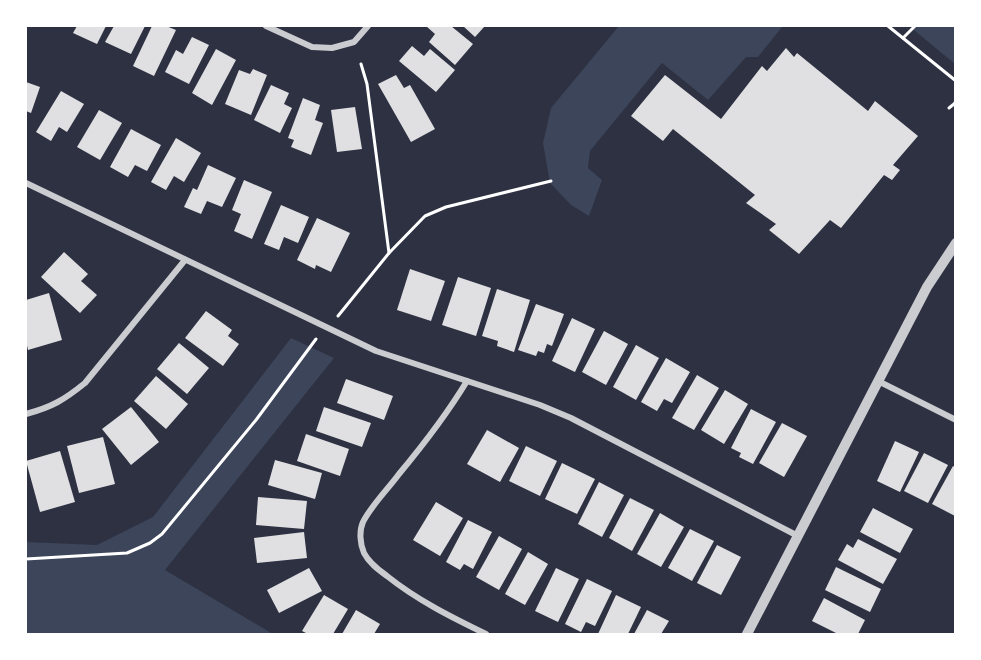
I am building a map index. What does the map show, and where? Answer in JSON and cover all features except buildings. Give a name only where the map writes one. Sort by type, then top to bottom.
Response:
[{"type":"street","points":[[266,26],[312,47],[332,48],[354,42],[368,26]]},
{"type":"street","points":[[26,183],[376,351],[540,405],[571,418],[799,536]]},
{"type":"street","points":[[747,634],[927,287],[956,243]]},
{"type":"street","points":[[26,414],[46,409],[68,397],[85,383],[185,260]]},
{"type":"street","points":[[467,381],[430,437],[371,510],[362,524],[360,538],[364,554],[389,578],[436,609],[486,634]]},
{"type":"street","points":[[878,381],[956,420]]},
{"type":"path","points":[[888,26],[956,81]]},
{"type":"path","points":[[903,38],[915,26]]},
{"type":"path","points":[[361,63],[367,84],[389,253]]},
{"type":"path","points":[[949,108],[955,103]]},
{"type":"path","points":[[338,316],[389,253],[425,216],[446,207],[551,181]]},
{"type":"path","points":[[26,559],[127,553],[150,543],[162,534],[256,420],[316,339]]},
{"type":"shaded area","points":[[619,26],[782,27],[758,57],[746,57],[708,100],[662,63],[590,151],[588,168],[602,180],[589,216],[571,205],[550,183],[543,143],[551,108]]},
{"type":"shaded area","points":[[909,26],[955,26],[955,64]]},
{"type":"shaded area","points":[[291,338],[334,358],[165,570],[273,634],[26,634],[26,542],[97,545],[153,517]]}]
